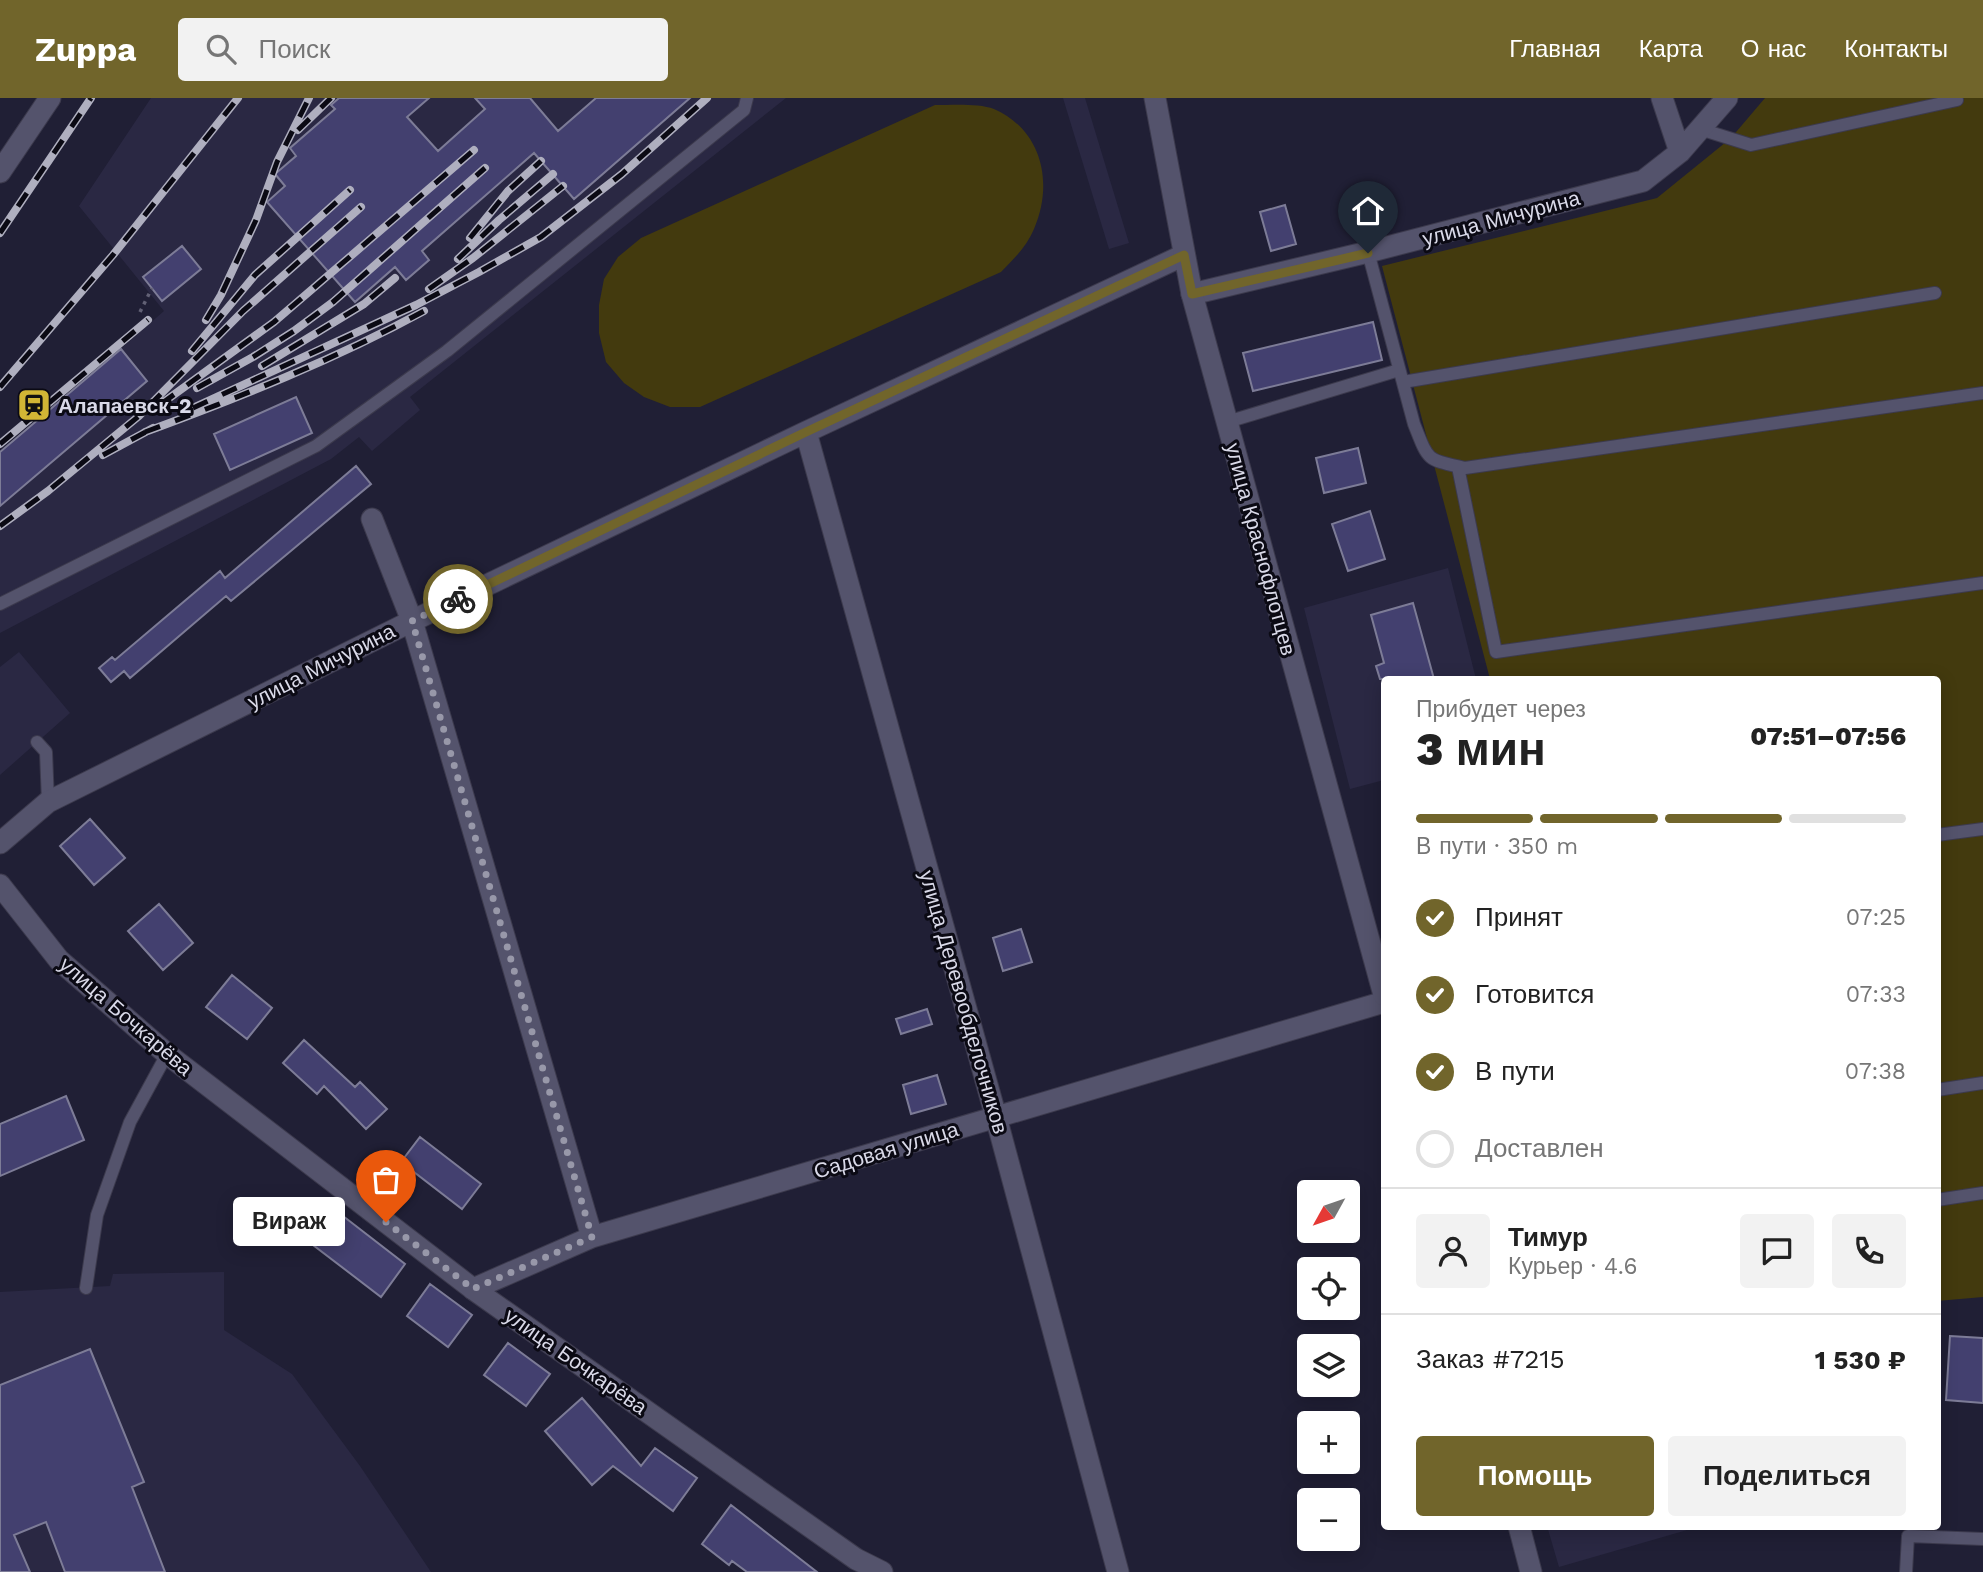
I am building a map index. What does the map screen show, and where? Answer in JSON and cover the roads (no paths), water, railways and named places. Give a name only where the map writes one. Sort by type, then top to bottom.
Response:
[{"type":"street","points":[[0,172],[50,98]]},
{"type":"street","name":"улица Краснофлотцев","points":[[1155,98],[1192,294],[1381,984]]},
{"type":"street","points":[[1662,98],[1679,152]]},
{"type":"street","name":"улица Мичурина","points":[[1192,294],[1368,253],[1643,181],[1679,152],[1727,98]]},
{"type":"street","name":"улица Мичурина","points":[[0,843],[48,802],[412,621],[1184,255]]},
{"type":"street","name":"улица Деревообделочников","points":[[806,432],[996,1117],[1118,1572]]},
{"type":"street","points":[[372,519],[412,621],[592,1237]]},
{"type":"street","name":"улица Бочкарёва","points":[[0,885],[60,960],[167,1054],[473,1289],[856,1559],[882,1572]]},
{"type":"street","name":"Садовая улица","points":[[473,1289],[592,1237],[1381,1003]]},
{"type":"street","points":[[1520,1530],[1531,1572]]},
{"type":"lane","points":[[0,604],[316,446],[458,342],[744,110],[747,98]]},
{"type":"lane","points":[[1700,129],[1751,145],[1957,100]]},
{"type":"lane","points":[[1368,253],[1414,424],[1425,451],[1433,461],[1458,467],[1983,393]]},
{"type":"lane","points":[[1227,422],[1401,376],[1935,293]]},
{"type":"lane","points":[[1458,467],[1496,652],[1983,583]]},
{"type":"lane","points":[[37,742],[46,752],[48,802]]},
{"type":"lane","points":[[1941,834],[1983,829]]},
{"type":"lane","points":[[86,1288],[97,1216],[130,1122],[167,1054]]},
{"type":"lane","points":[[1941,1089],[1983,1083]]},
{"type":"lane","points":[[1941,1199],[1983,1193]]},
{"type":"lane","points":[[1906,1572],[1908,1536],[1983,1539]]},
{"type":"railway","points":[[0,233],[91,98]]},
{"type":"railway","points":[[0,387],[113,255],[238,98]]},
{"type":"railway","points":[[206,320],[221,295],[256,220],[277,162],[309,98]]},
{"type":"railway","points":[[298,130],[331,98]]},
{"type":"railway","points":[[193,408],[416,305],[541,237],[622,174],[707,98]]},
{"type":"railway","points":[[161,404],[274,322],[474,150]]},
{"type":"railway","points":[[470,238],[508,191],[541,161]]},
{"type":"railway","points":[[197,388],[253,357],[333,302],[485,168]]},
{"type":"railway","points":[[458,259],[553,174]]},
{"type":"railway","points":[[429,289],[473,258],[563,186]]},
{"type":"railway","points":[[192,351],[255,275],[350,190]]},
{"type":"railway","points":[[0,526],[48,491],[139,416],[243,311],[361,207]]},
{"type":"railway","points":[[262,366],[364,304],[395,278]]},
{"type":"railway","points":[[145,432],[286,377],[356,346],[424,311]]},
{"type":"railway","points":[[0,444],[148,320]]},
{"type":"railway","points":[[103,455],[153,428]]},
{"type":"place","name":"Алапаевск-2","points":[[34,405]]},
{"type":"place","name":"Вираж","points":[[386,1222]]}]
